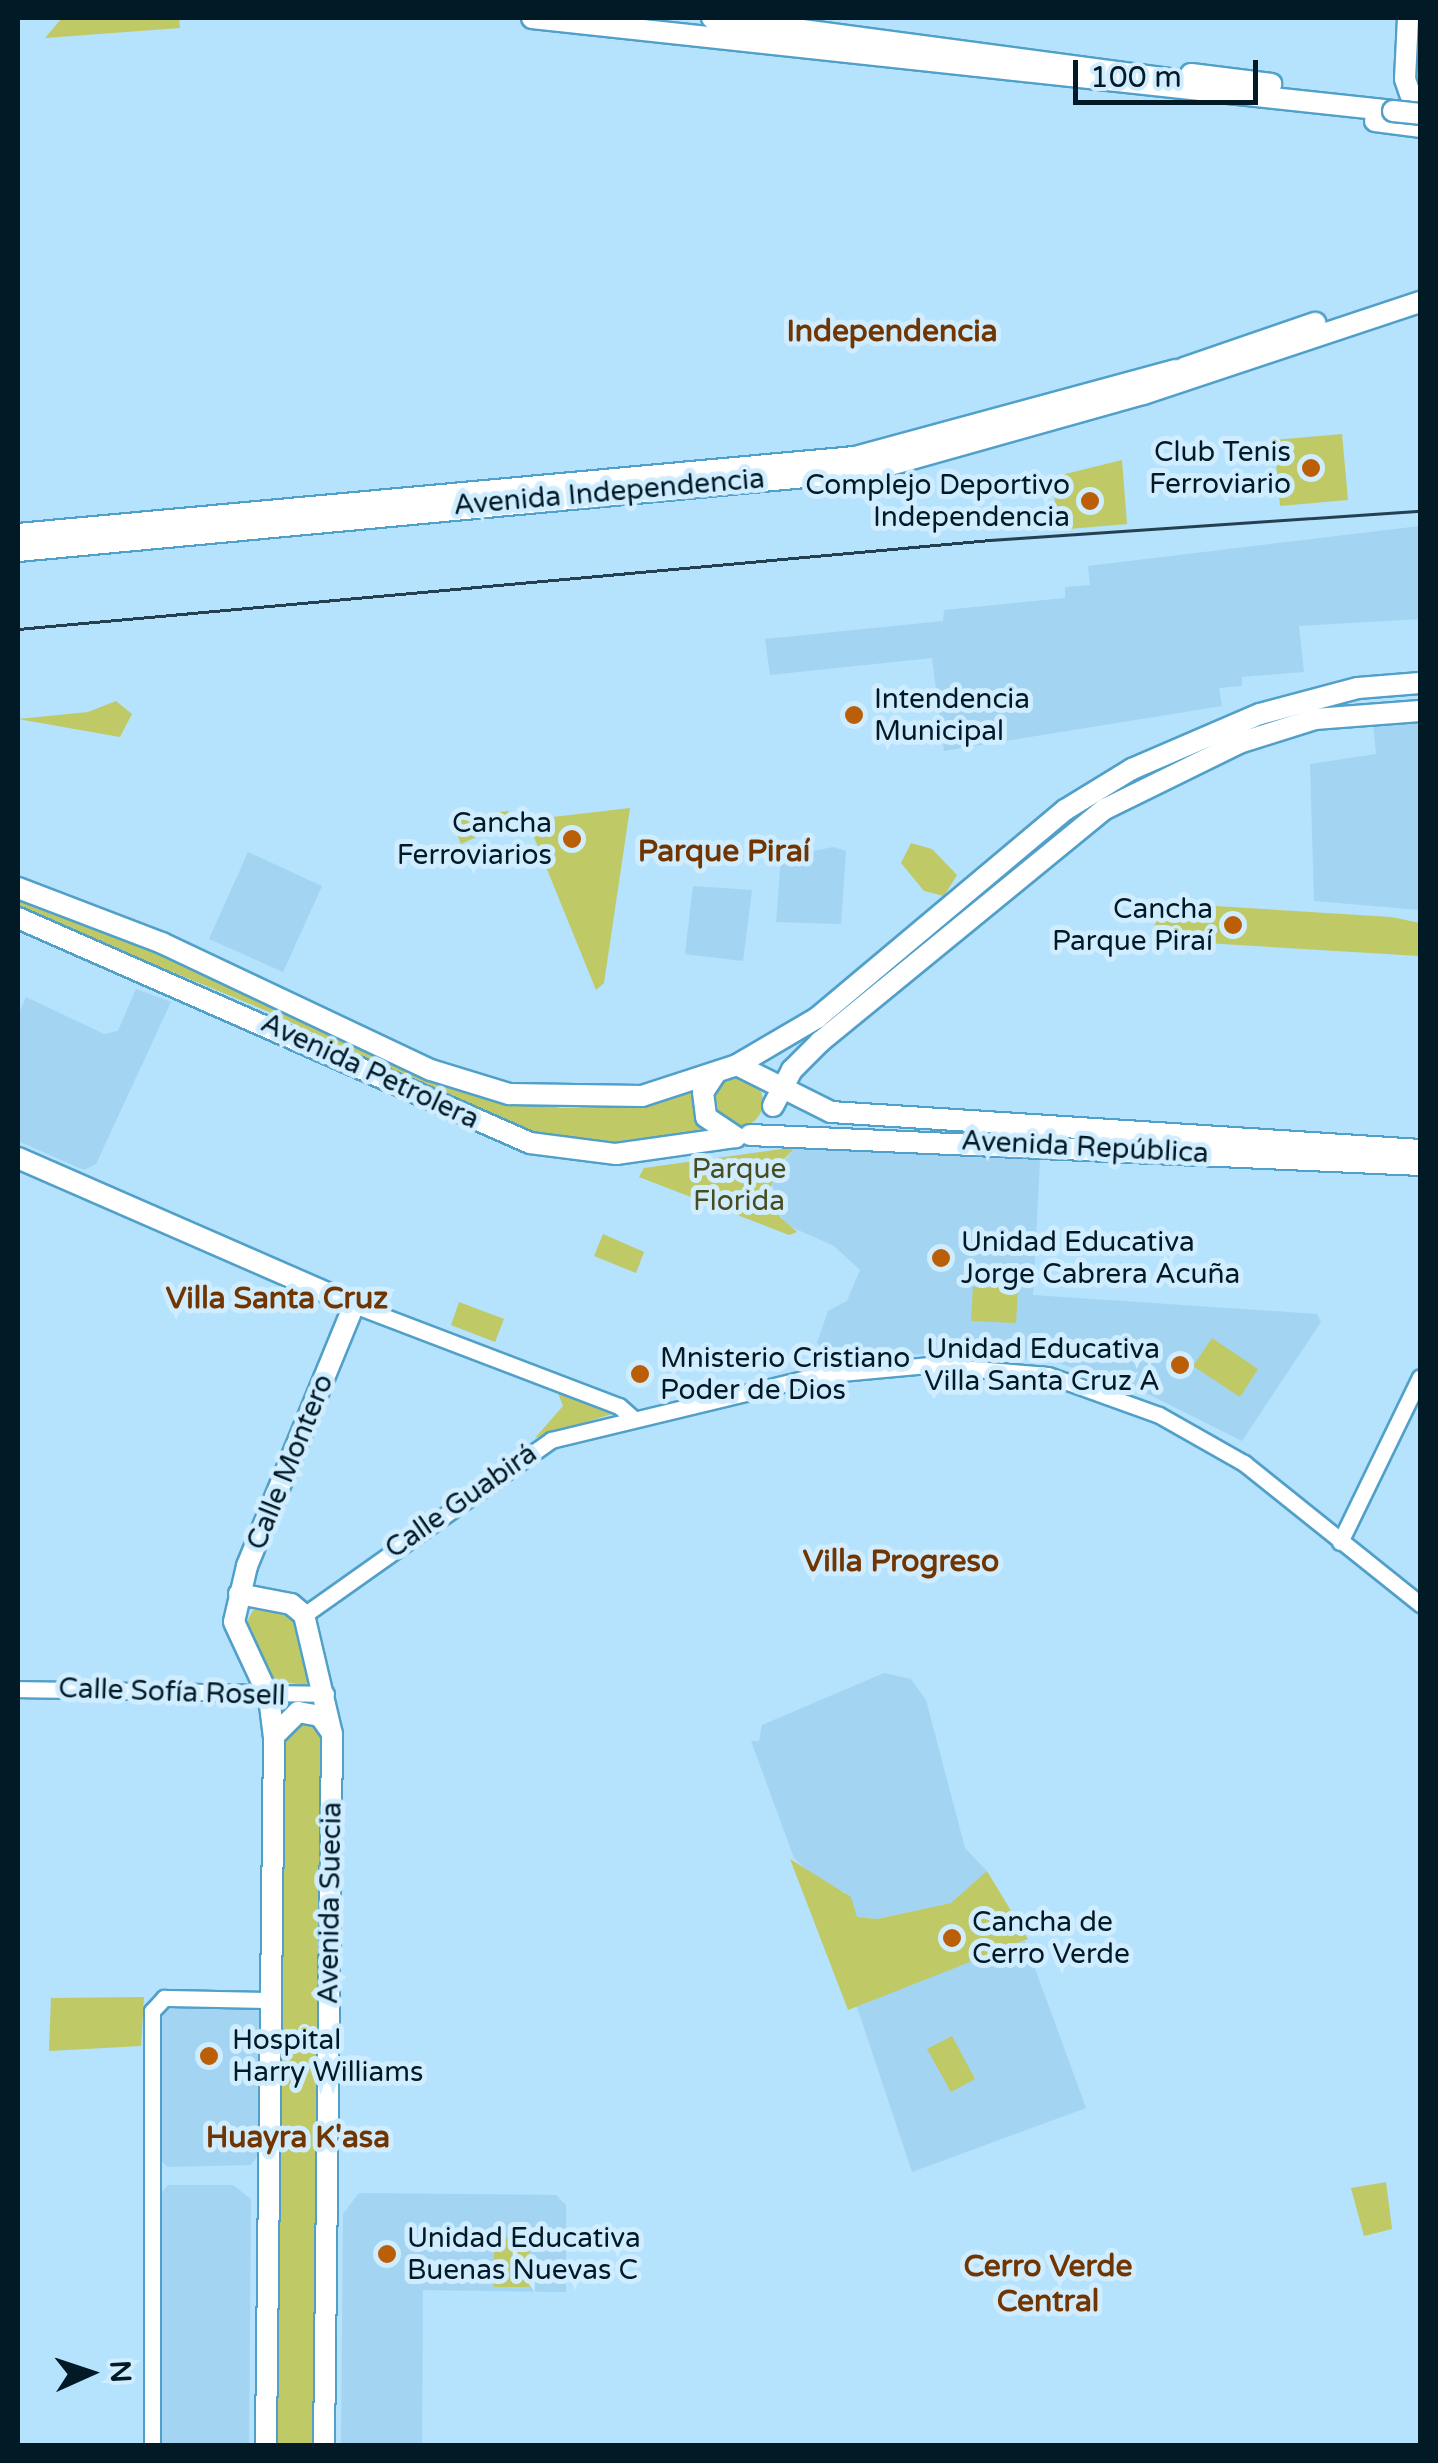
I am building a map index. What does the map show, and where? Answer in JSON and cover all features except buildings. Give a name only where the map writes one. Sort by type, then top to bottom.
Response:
[{"type":"main road","points":[[532,18],[1210,96],[1420,125],[1405,79],[1408,18]]},
{"type":"main road","points":[[712,18],[1416,108]]},
{"type":"main road","points":[[1169,75],[1261,94],[1348,105],[1416,108]]},
{"type":"main road","points":[[1210,96],[1261,94]]},
{"type":"main road","points":[[1184,368],[1420,290]]},
{"type":"main road","name":"Avenida Independencia","points":[[18,534],[855,457],[1302,339],[1420,302]]},
{"type":"main road","points":[[1275,354],[1420,316]]},
{"type":"main road","name":"Avenida Independencia","points":[[18,551],[869,470],[1275,354],[1302,339]]},
{"type":"main road","points":[[1420,682],[1313,710],[1206,757],[1072,830],[820,1042],[743,1136],[713,1127],[702,1105],[727,1069],[817,1018],[1098,788],[1231,724],[1313,710],[1420,697]]},
{"type":"main road","points":[[1313,710],[1420,711]]},
{"type":"main road","name":"Avenida Petrolera","points":[[18,888],[178,950],[474,1087],[607,1098],[727,1069]]},
{"type":"main road","name":"Avenida Petrolera","points":[[18,918],[530,1144],[616,1154],[743,1136]]},
{"type":"main road","points":[[727,1069],[762,1074],[778,1097]]},
{"type":"main road","name":"Avenida República","points":[[778,1097],[831,1112],[1420,1150]]},
{"type":"main road","name":"Avenida República","points":[[743,1136],[1420,1165]]},
{"type":"main road","points":[[18,1158],[354,1305]]},
{"type":"main road","name":"Calle Montero","points":[[234,1622],[238,1594],[354,1305]]},
{"type":"main road","points":[[238,1594],[291,1604],[304,1615]]},
{"type":"main road","name":"Avenida Suecia","points":[[304,1615],[326,1694],[332,1734],[324,2446]]},
{"type":"main road","name":"Avenida Suecia","points":[[234,1622],[269,1697],[274,1736],[266,2446]]},
{"type":"main road","points":[[274,1736],[298,1712],[320,1716],[332,1734]]},
{"type":"street","points":[[354,1305],[619,1406],[632,1418]]},
{"type":"street","name":"Calle Guabirá","points":[[304,1615],[527,1451],[632,1418],[850,1369],[928,1365],[1048,1375],[1122,1398],[1203,1439],[1420,1604]]},
{"type":"street","points":[[1340,1542],[1420,1377]]},
{"type":"street","name":"Calle Sofía Rosell","points":[[18,1689],[269,1697],[326,1694]]},
{"type":"street","points":[[152,2446],[152,2011],[164,1998],[272,2000]]},
{"type":"shaded area","points":[[1420,526],[1420,619],[1299,626],[1304,672],[1242,677],[1242,686],[1219,688],[1222,706],[944,751],[932,658],[770,675],[765,639],[943,621],[944,610],[1065,598],[1065,587],[1090,585],[1088,566]]},
{"type":"shaded area","points":[[1420,719],[1420,910],[1314,901],[1310,764],[1376,754],[1373,722]]},
{"type":"shaded area","points":[[833,847],[846,851],[841,924],[776,922],[781,858]]},
{"type":"shaded area","points":[[248,852],[322,886],[283,972],[209,939]]},
{"type":"shaded area","points":[[693,886],[752,890],[743,961],[685,954]]},
{"type":"shaded area","points":[[136,989],[171,1002],[96,1164],[84,1170],[18,1141],[18,1015],[26,997],[104,1034],[118,1031]]},
{"type":"shaded area","points":[[796,1147],[1040,1160],[1033,1295],[1317,1314],[1321,1322],[1242,1441],[1138,1389],[1049,1360],[902,1353],[834,1359],[817,1343],[828,1311],[847,1301],[860,1270],[834,1246],[787,1225],[775,1208],[772,1176]]},
{"type":"shaded area","points":[[884,1673],[911,1679],[926,1700],[965,1848],[987,1871],[971,1893],[951,1903],[877,1919],[856,1917],[845,1892],[820,1883],[794,1858],[751,1741],[759,1741],[762,1725]]},
{"type":"shaded area","points":[[1025,1941],[1086,2108],[912,2172],[855,2001]]},
{"type":"shaded area","name":"Hospital Harry Williams","points":[[169,2003],[259,2007],[258,2155],[251,2165],[167,2167],[160,2159],[160,2013]]},
{"type":"shaded area","points":[[168,2185],[233,2185],[251,2199],[249,2445],[158,2446],[161,2193]]},
{"type":"shaded area","points":[[359,2193],[556,2195],[566,2205],[566,2292],[423,2290],[422,2445],[341,2446],[343,2214]]},
{"type":"green space","points":[[179,18],[180,28],[45,38],[61,19]]},
{"type":"green space","name":"Club Tenis Ferroviario","points":[[1342,434],[1348,500],[1280,506],[1274,440]]},
{"type":"green space","name":"Complejo Deportivo Independencia","points":[[1122,460],[1127,524],[1057,530],[1053,477]]},
{"type":"green space","points":[[116,701],[132,714],[120,737],[18,719],[88,712]]},
{"type":"green space","points":[[630,808],[604,983],[596,990],[527,820]]},
{"type":"green space","points":[[508,811],[512,821],[461,844],[450,818]]},
{"type":"green space","points":[[911,843],[932,849],[957,875],[944,896],[924,891],[901,863]]},
{"type":"green space","points":[[18,896],[154,949],[459,1090],[561,1108],[635,1106],[695,1092],[694,1111],[707,1130],[604,1143],[523,1133],[269,1012],[18,908]]},
{"type":"green space","points":[[1167,903],[1391,917],[1420,923],[1420,956],[1156,940],[1151,932]]},
{"type":"green space","points":[[738,1077],[756,1084],[763,1102],[756,1120],[738,1127],[720,1120],[713,1102],[720,1084]]},
{"type":"green space","name":"Parque Florida","points":[[796,1147],[776,1167],[771,1189],[780,1217],[797,1232],[789,1235],[639,1177],[644,1168]]},
{"type":"green space","points":[[603,1234],[644,1252],[636,1273],[594,1256]]},
{"type":"green space","points":[[973,1287],[1018,1289],[1016,1323],[971,1321]]},
{"type":"green space","points":[[459,1302],[504,1319],[495,1342],[451,1325]]},
{"type":"green space","points":[[1212,1338],[1258,1369],[1240,1397],[1193,1366]]},
{"type":"green space","points":[[556,1388],[615,1413],[535,1438],[563,1406]]},
{"type":"green space","points":[[253,1610],[288,1612],[299,1624],[311,1678],[305,1685],[270,1680],[245,1626]]},
{"type":"green space","points":[[307,1718],[323,1729],[316,2445],[274,2446],[282,1732]]},
{"type":"green space","points":[[790,1859],[851,1897],[857,1917],[877,1919],[951,1903],[987,1871],[1028,1939],[848,2010]]},
{"type":"green space","points":[[144,1997],[141,2046],[49,2051],[51,1998]]},
{"type":"green space","points":[[952,2036],[975,2079],[951,2092],[927,2049]]},
{"type":"green space","points":[[1386,2182],[1392,2229],[1364,2236],[1351,2188]]},
{"type":"green space","points":[[494,2237],[529,2237],[529,2287],[494,2287]]},
{"type":"tram line","points":[[18,629],[990,540],[1420,511]]},
{"type":"place","name":"Club Tenis Ferroviario","points":[[1311,468]]},
{"type":"place","name":"Complejo Deportivo Independencia","points":[[1090,501]]},
{"type":"place","name":"Intendencia Municipal","points":[[854,715]]},
{"type":"place","name":"Cancha Ferroviarios","points":[[572,839]]},
{"type":"place","name":"Cancha Parque Piraí","points":[[1233,925]]},
{"type":"place","name":"Unidad Educativa Jorge Cabrera Acuña","points":[[941,1258]]},
{"type":"place","name":"Unidad Educativa Villa Santa Cruz A","points":[[1180,1365]]},
{"type":"place","name":"Mnisterio Cristiano Poder de Dios","points":[[640,1374]]},
{"type":"place","name":"Cancha de Cerro Verde","points":[[952,1938]]},
{"type":"place","name":"Hospital Harry Williams","points":[[209,2056]]},
{"type":"place","name":"Unidad Educativa Buenas Nuevas C","points":[[387,2254]]},
{"type":"district","name":"Independencia","points":[[892,332]]},
{"type":"district","name":"Parque Piraí","points":[[724,852]]},
{"type":"district","name":"Villa Santa Cruz","points":[[277,1299]]},
{"type":"district","name":"Villa Progreso","points":[[901,1562]]},
{"type":"district","name":"Huayra K'asa","points":[[298,2138]]},
{"type":"district","name":"Cerro Verde Central","points":[[1048,2284]]}]
